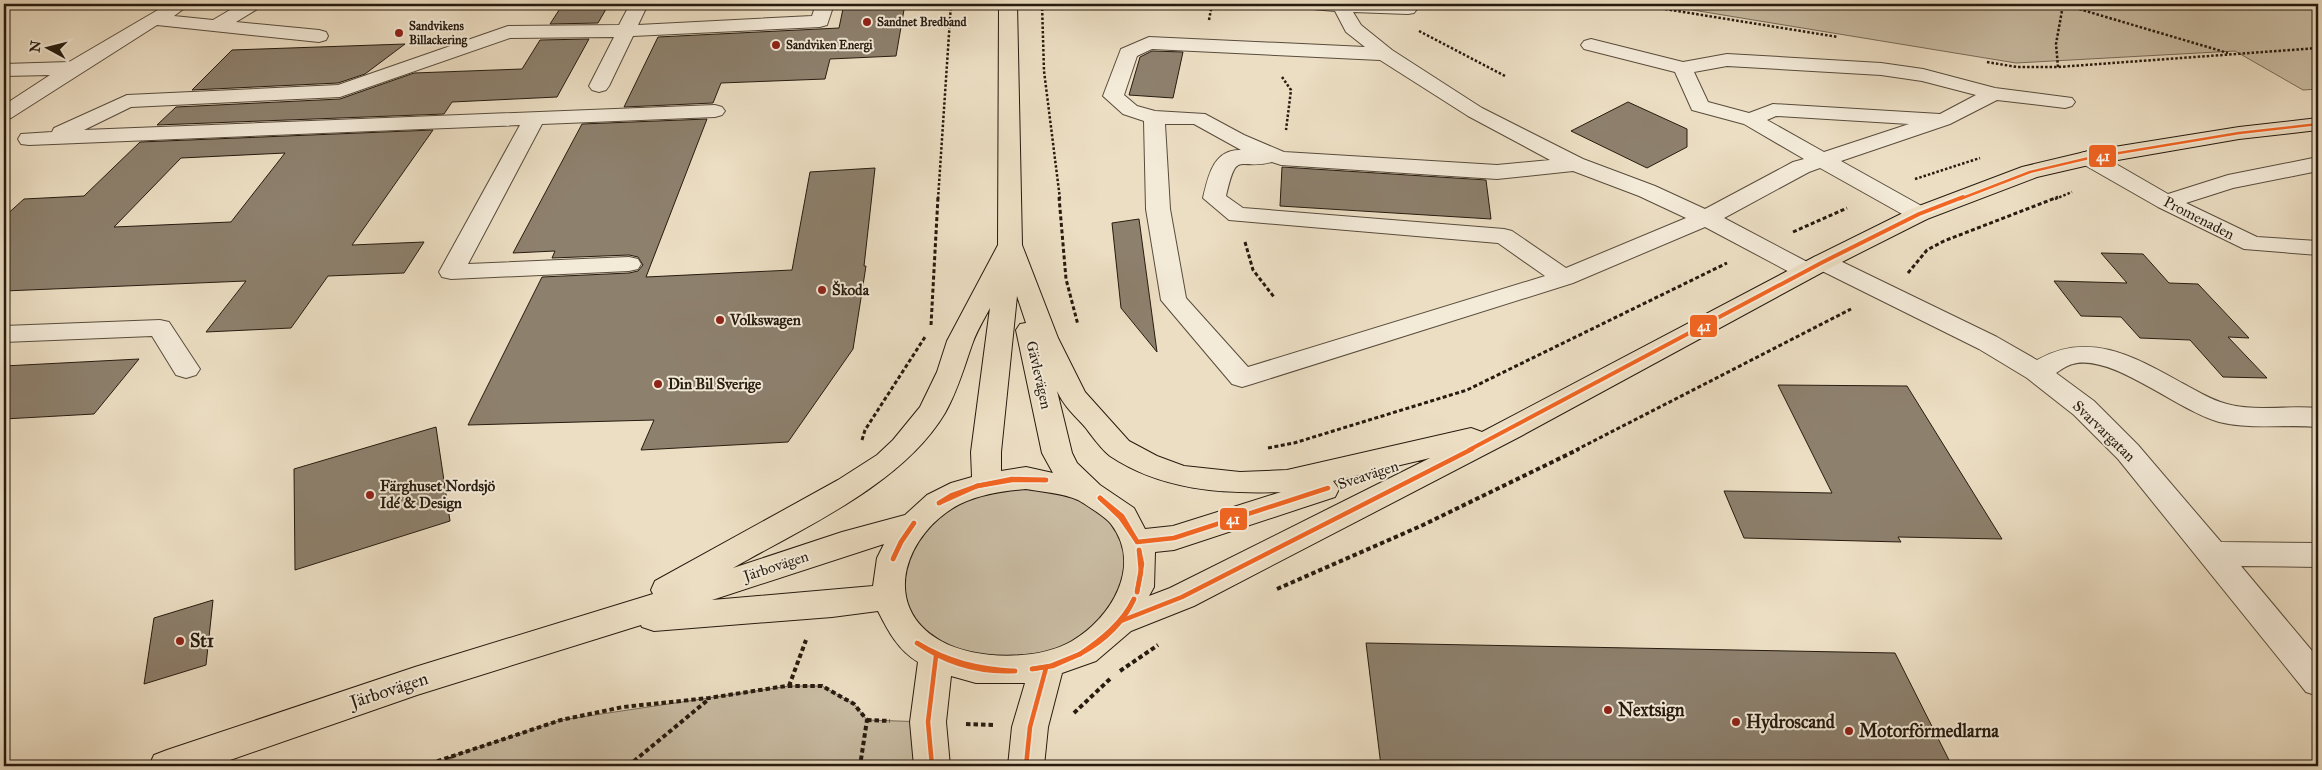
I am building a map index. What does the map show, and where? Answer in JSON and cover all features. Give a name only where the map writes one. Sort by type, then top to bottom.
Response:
[{"type":"main road","name":"Gävlevägen","points":[[986,482],[986,452],[1010,245],[1008,4]]},
{"type":"main road","name":"Sveavägen","points":[[1121,621],[1182,597],[1511,429],[1815,267],[1919,214],[2030,172],[2089,158],[2239,133],[2318,124]]},
{"type":"main road","name":"Gävlevägen","points":[[1010,245],[1057,453],[1066,470],[1090,492],[1115,509],[1124,518],[1137,542],[1142,563],[1141,579],[1131,607],[1121,621],[1093,647],[1070,659],[1046,668],[1025,671],[988,671],[966,667],[936,656],[916,643],[901,626],[888,597],[889,575],[893,556],[913,524],[928,510],[950,496],[986,482],[1026,478],[1049,480],[1090,492]]},
{"type":"main road","points":[[1010,245],[1045,338],[1073,396],[1119,448],[1147,463],[1180,476],[1240,483],[1287,481],[1511,429]]},
{"type":"main road","points":[[612,621],[849,488],[887,462],[932,411],[951,372],[960,341],[1010,245]]},
{"type":"main road","name":"Sveavägen","points":[[1137,542],[1174,538],[1511,429]]},
{"type":"main road","name":"Järbovägen","points":[[167,766],[415,681],[612,621],[842,544],[913,524]]},
{"type":"main road","name":"Järbovägen","points":[[612,621],[832,604],[888,597]]},
{"type":"main road","points":[[932,766],[928,722],[936,656]]},
{"type":"main road","points":[[1026,766],[1030,727],[1046,668]]},
{"type":"street","points":[[4,114],[72,68],[181,4]]},
{"type":"street","points":[[217,25],[253,4]]},
{"type":"street","points":[[599,86],[639,4]]},
{"type":"street","points":[[51,138],[127,101],[340,91],[508,32],[626,31],[820,21],[825,4]]},
{"type":"street","points":[[1307,4],[1408,9]]},
{"type":"street","name":"Svarvargatan","points":[[1341,5],[1353,28],[1385,54],[1475,112],[1575,164],[1647,191],[1815,267],[1884,292],[1988,343],[2037,372],[2084,408],[2128,452],[2318,682]]},
{"type":"street","points":[[153,19],[319,36]]},
{"type":"street","points":[[1281,158],[1236,140],[1198,118],[1154,117],[1130,110],[1113,96],[1128,52],[1149,43],[1385,54]]},
{"type":"street","points":[[1591,45],[1683,68],[1727,60],[1881,69],[1923,74],[1994,94],[2065,102]]},
{"type":"street","points":[[4,70],[72,68]]},
{"type":"street","points":[[1683,68],[1699,106],[1751,120],[1919,214]]},
{"type":"street","points":[[1154,117],[1158,209],[1174,300],[1242,378],[1564,278],[1706,218],[1801,167],[1942,120],[1994,94]]},
{"type":"street","points":[[1751,120],[1773,110],[1942,120]]},
{"type":"street","points":[[4,131],[40,130],[29,139],[715,111]]},
{"type":"street","points":[[534,119],[451,272],[628,264]]},
{"type":"street","points":[[1564,278],[1504,236],[1237,216],[1214,198],[1221,168],[1236,156],[1497,172],[1575,164]]},
{"type":"street","name":"Promenaden","points":[[2089,158],[2166,202],[2252,244],[2318,248]]},
{"type":"street","points":[[2166,202],[2228,182],[2318,164]]},
{"type":"street","points":[[4,334],[160,328],[186,369]]},
{"type":"street","points":[[2037,372],[2069,355],[2085,354],[2110,360],[2144,374],[2188,399],[2220,412],[2247,416],[2318,417]]},
{"type":"street","points":[[2213,554],[2318,555]]},
{"type":"path","points":[[930,328],[946,55],[951,4]]},
{"type":"path","points":[[1042,4],[1044,71],[1056,166],[1066,280],[1079,330]]},
{"type":"path","points":[[1634,4],[1840,38]]},
{"type":"path","points":[[2058,67],[2056,44],[2063,4],[2232,54]]},
{"type":"path","points":[[1408,9],[1414,29],[1505,76]]},
{"type":"path","points":[[1978,61],[2017,67],[2058,67],[2318,48]]},
{"type":"path","points":[[1281,76],[1291,90],[1281,158]]},
{"type":"path","points":[[1237,216],[1252,270],[1274,297]]},
{"type":"path","points":[[1273,590],[1364,552],[1508,484],[1884,292],[1905,277],[1927,250]]},
{"type":"path","points":[[887,462],[867,448],[862,442],[862,435],[926,336]]},
{"type":"path","points":[[1073,714],[1119,671],[1163,641]]},
{"type":"path","points":[[423,766],[561,720],[623,708],[709,698],[786,686],[822,686],[854,704],[867,720],[860,766]]},
{"type":"path","points":[[628,766],[709,698]]},
{"type":"path","points":[[449,766],[450,757]]},
{"type":"shaded area","points":[[1656,4],[2318,4],[2318,89],[2303,90],[2235,51],[2016,63]]},
{"type":"shaded area","points":[[987,482],[1091,492],[1142,563],[1093,647],[954,663],[888,589],[900,543]]},
{"type":"shaded area","points":[[789,686],[822,686],[854,704],[867,720],[928,722],[932,766],[449,766],[450,757],[561,720]]},
{"type":"building","points":[[563,4],[609,4],[598,23],[550,24]]},
{"type":"building","name":"Sandviken Energi","points":[[844,4],[905,4],[896,56],[830,59],[825,79],[721,83],[713,103],[624,107],[658,37],[839,28]]},
{"type":"building","points":[[589,39],[557,97],[452,102],[444,114],[157,125],[176,107],[340,99],[414,73],[522,69],[540,40]]},
{"type":"building","points":[[405,44],[365,74],[338,83],[192,90],[232,50]]},
{"type":"building","points":[[1152,51],[1183,52],[1173,98],[1129,95],[1140,57]]},
{"type":"building","points":[[1628,102],[1687,129],[1687,147],[1647,168],[1571,131]]},
{"type":"building","name":"Din Bil Sverige","points":[[707,119],[646,277],[792,270],[810,172],[875,168],[864,266],[866,266],[853,349],[788,442],[641,450],[654,420],[468,425],[542,277],[629,273],[638,271],[643,265],[638,257],[629,255],[552,258],[555,251],[513,253],[582,124]]},
{"type":"building","points":[[433,130],[352,245],[424,242],[404,273],[328,276],[291,328],[206,332],[246,281],[4,291],[4,217],[24,199],[84,196],[140,142]],"holes":[[[285,153],[231,222],[114,227],[181,158]]]},
{"type":"building","points":[[1282,167],[1486,180],[1491,219],[1280,206]]},
{"type":"building","points":[[1139,219],[1157,352],[1121,308],[1112,223]]},
{"type":"building","points":[[2101,253],[2143,254],[2169,283],[2198,284],[2249,338],[2228,337],[2267,378],[2223,377],[2190,340],[2140,338],[2121,317],[2081,316],[2054,281],[2127,283]]},
{"type":"building","points":[[139,359],[94,414],[4,419],[4,366]]},
{"type":"building","points":[[1778,385],[1907,386],[2002,539],[1898,537],[1901,542],[1744,538],[1724,491],[1832,493]]},
{"type":"building","name":"Färghuset Nordsjö Idé & Design","points":[[436,427],[450,521],[295,570],[294,469]]},
{"type":"building","name":"St1","points":[[213,600],[206,665],[144,684],[154,618]]},
{"type":"building","points":[[1366,643],[1895,653],[1952,766],[1381,766]]},
{"type":"transit line","name":"41","points":[[1121,621],[1182,597],[1511,429],[1823,262],[1919,214],[2030,172],[2089,158],[2239,133],[2318,124]]},
{"type":"transit line","name":"41","points":[[977,486],[1012,479],[1046,480]]},
{"type":"transit line","name":"41","points":[[977,486],[1012,480],[1046,480]]},
{"type":"transit line","name":"41","points":[[939,503],[952,495],[977,486]]},
{"type":"transit line","name":"41","points":[[939,503],[977,486]]},
{"type":"transit line","name":"41","points":[[1137,542],[1174,538],[1328,488]]},
{"type":"transit line","name":"41","points":[[1100,498],[1122,516],[1136,540]]},
{"type":"transit line","name":"41","points":[[1100,498],[1120,517],[1136,540]]},
{"type":"transit line","name":"41","points":[[893,559],[901,542],[914,523]]},
{"type":"transit line","name":"41","points":[[893,559],[901,542],[914,523]]},
{"type":"transit line","name":"41","points":[[1137,592],[1141,572],[1139,550]]},
{"type":"transit line","name":"41","points":[[1137,592],[1142,564],[1139,550]]},
{"type":"transit line","name":"41","points":[[1080,654],[1112,630],[1134,599]]},
{"type":"transit line","name":"41","points":[[1080,654],[1105,638],[1119,624],[1134,599]]},
{"type":"transit line","name":"41","points":[[917,643],[952,661],[988,669],[1015,671]]},
{"type":"transit line","name":"41","points":[[917,643],[939,657],[963,666],[989,671],[1015,671]]},
{"type":"transit line","name":"41","points":[[1032,669],[1050,666],[1080,654]]},
{"type":"transit line","name":"41","points":[[1032,669],[1053,666],[1080,654]]},
{"type":"transit line","name":"41","points":[[932,766],[928,722],[936,656]]},
{"type":"transit line","name":"41","points":[[1026,766],[1030,727],[1046,668]]},
{"type":"place","name":"Sandnet Bredband","points":[[867,22]]},
{"type":"place","name":"Sandvikens Billackering","points":[[399,33]]},
{"type":"place","name":"Sandviken Energi","points":[[776,45]]},
{"type":"place","name":"Škoda","points":[[822,290]]},
{"type":"place","name":"Volkswagen","points":[[720,320]]},
{"type":"place","name":"Din Bil Sverige","points":[[658,384]]},
{"type":"place","name":"Färghuset Nordsjö Idé & Design","points":[[370,495]]},
{"type":"place","name":"St1","points":[[180,641]]},
{"type":"place","name":"Nextsign","points":[[1608,710]]},
{"type":"place","name":"Hydroscand","points":[[1736,722]]},
{"type":"place","name":"Motorförmedlarna","points":[[1849,731]]}]
